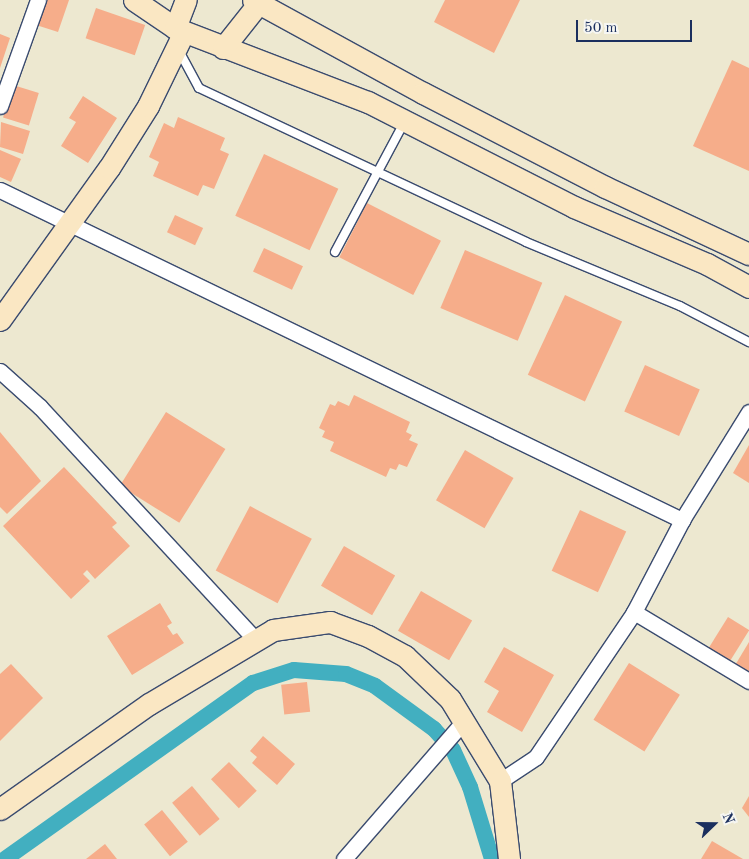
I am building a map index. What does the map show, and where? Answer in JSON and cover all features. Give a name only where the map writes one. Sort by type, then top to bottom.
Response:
[{"type":"main road","points":[[134,0],[179,35],[223,48],[368,102],[574,207],[707,264],[749,288]]},
{"type":"main road","points":[[0,320],[69,225],[148,106],[179,35],[186,0]]},
{"type":"main road","points":[[223,48],[258,1],[423,93],[588,178],[749,254]]},
{"type":"main road","points":[[0,809],[150,704],[273,630],[330,622],[368,636],[405,656],[450,700],[500,781],[509,859]]},
{"type":"street","points":[[0,106],[38,0]]},
{"type":"street","points":[[0,190],[682,520]]},
{"type":"street","points":[[0,371],[40,407],[256,640]]},
{"type":"street","points":[[500,781],[536,756],[634,612],[682,520],[749,412]]},
{"type":"street","points":[[634,612],[749,681]]},
{"type":"street","points":[[344,859],[464,721]]},
{"type":"lane","points":[[179,35],[199,88],[526,242],[680,306],[749,342]]},
{"type":"lane","points":[[335,252],[405,121]]},
{"type":"building","points":[[41,0],[69,0],[58,32],[33,24]]},
{"type":"building","points":[[445,0],[520,0],[494,53],[434,22]]},
{"type":"building","points":[[96,8],[145,25],[135,55],[86,38]]},
{"type":"building","points":[[0,34],[10,38],[0,68]]},
{"type":"building","points":[[732,60],[749,68],[749,171],[693,146]]},
{"type":"building","points":[[13,85],[39,93],[29,125],[3,118]]},
{"type":"building","points":[[83,96],[117,118],[88,163],[61,146],[76,122],[69,118]]},
{"type":"building","points":[[178,117],[225,138],[220,150],[229,154],[214,189],[203,185],[198,196],[153,176],[159,162],[149,157],[164,123],[174,128]]},
{"type":"building","points":[[1,122],[30,131],[23,154],[0,147]]},
{"type":"building","points":[[0,150],[21,159],[11,182],[0,177]]},
{"type":"building","points":[[264,154],[338,189],[310,250],[235,216]]},
{"type":"building","points":[[367,203],[441,241],[413,295],[339,257]]},
{"type":"building","points":[[175,215],[203,228],[195,245],[167,232]]},
{"type":"building","points":[[264,248],[303,266],[292,290],[253,272]]},
{"type":"building","points":[[465,250],[542,283],[518,341],[440,308]]},
{"type":"building","points":[[565,295],[622,322],[585,401],[528,375]]},
{"type":"building","points":[[645,365],[700,389],[679,436],[624,412]]},
{"type":"building","points":[[354,395],[410,422],[406,432],[412,435],[409,440],[418,444],[407,467],[399,464],[396,470],[390,468],[386,477],[330,451],[334,442],[322,437],[325,431],[319,428],[330,404],[335,406],[338,401],[349,406]]},
{"type":"building","points":[[166,412],[225,449],[179,523],[120,486]]},
{"type":"building","points":[[0,432],[41,481],[7,514],[0,507]]},
{"type":"building","points":[[749,445],[749,483],[733,473]]},
{"type":"building","points":[[465,450],[513,478],[484,528],[436,500]]},
{"type":"building","points":[[64,467],[117,523],[112,527],[130,546],[95,579],[87,570],[83,574],[90,581],[71,599],[3,526]]},
{"type":"building","points":[[250,506],[312,539],[278,603],[216,570]]},
{"type":"building","points":[[580,510],[626,532],[598,592],[552,571]]},
{"type":"building","points":[[344,546],[395,576],[372,615],[321,586]]},
{"type":"building","points":[[421,591],[472,620],[449,660],[398,631]]},
{"type":"building","points":[[160,603],[172,623],[167,626],[173,635],[177,633],[184,643],[132,675],[107,636]]},
{"type":"building","points":[[728,617],[749,630],[728,664],[707,651]]},
{"type":"building","points":[[749,642],[749,676],[734,667]]},
{"type":"building","points":[[504,647],[554,675],[522,732],[487,712],[499,691],[484,682]]},
{"type":"building","points":[[629,663],[680,695],[644,752],[593,720]]},
{"type":"building","points":[[11,664],[43,698],[0,741],[0,674]]},
{"type":"building","points":[[307,682],[310,712],[284,715],[281,685]]},
{"type":"building","points":[[263,736],[295,764],[277,785],[252,763],[257,757],[250,751]]},
{"type":"building","points":[[229,762],[257,791],[239,808],[211,779]]},
{"type":"building","points":[[192,786],[220,819],[200,836],[172,803]]},
{"type":"building","points":[[749,796],[749,817],[742,808]]},
{"type":"building","points":[[162,810],[188,842],[170,856],[144,824]]},
{"type":"building","points":[[712,841],[743,859],[701,859]]},
{"type":"building","points":[[105,844],[117,859],[86,859]]},
{"type":"waterway","points":[[5,859],[253,683],[294,670],[346,674],[375,686],[434,729],[453,750],[470,787],[492,859]]}]
